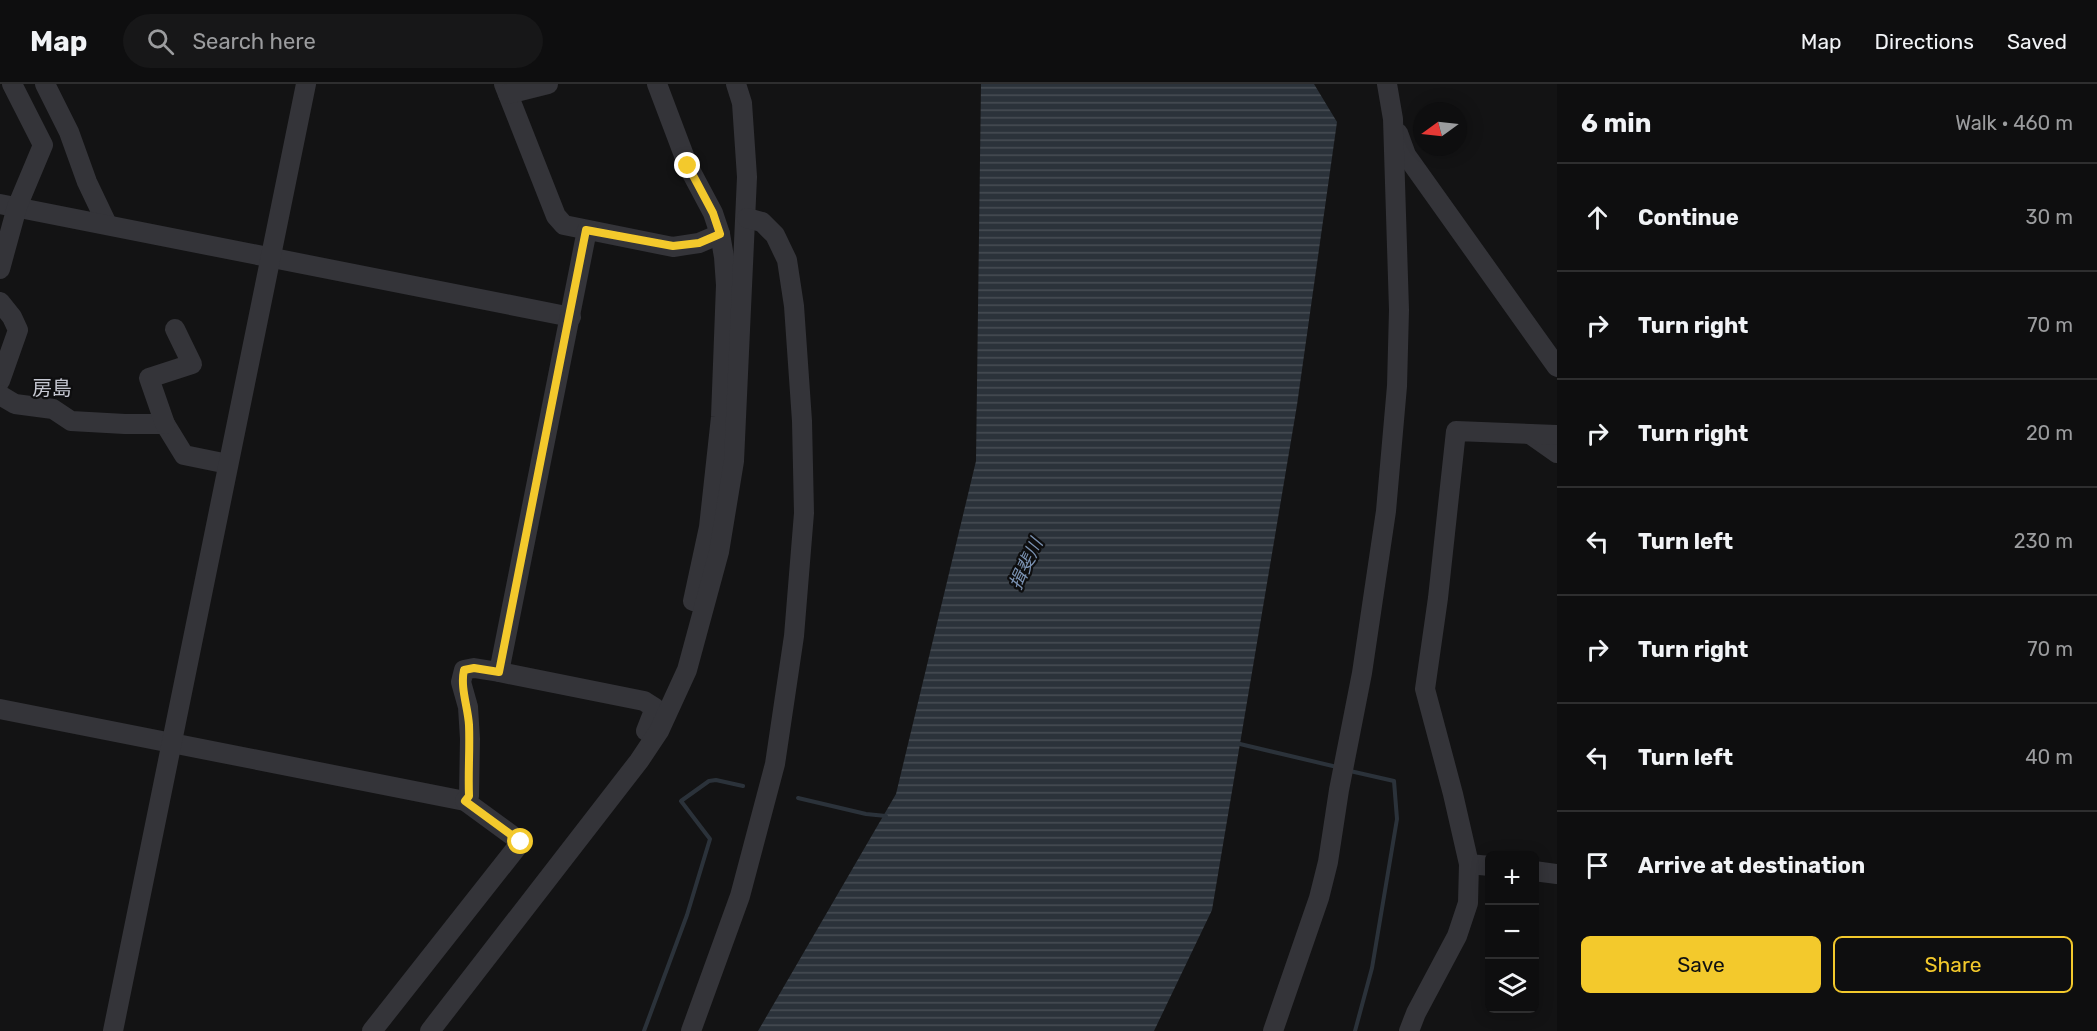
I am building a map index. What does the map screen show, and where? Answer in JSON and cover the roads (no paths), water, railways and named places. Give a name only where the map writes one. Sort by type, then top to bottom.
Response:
[{"type":"street","points":[[0,269],[9,205],[43,145],[12,84]]},
{"type":"street","points":[[45,84],[69,132],[87,182],[107,224]]},
{"type":"street","points":[[113,1031],[306,84]]},
{"type":"street","points":[[548,84],[506,89],[556,216],[564,225],[673,246],[699,243],[720,234]]},
{"type":"street","points":[[639,760],[636,753],[670,679],[690,615],[709,527],[721,417],[726,285],[720,234],[713,213],[688,166],[657,84]]},
{"type":"street","points":[[430,1031],[639,760],[659,731],[687,670],[719,552],[734,461],[747,218],[742,103],[736,84]]},
{"type":"street","points":[[1273,1031],[1319,898],[1328,862],[1339,790],[1362,673],[1386,511],[1397,386],[1399,310],[1393,119],[1387,84]]},
{"type":"street","points":[[1393,119],[1406,155],[1557,367]]},
{"type":"street","points":[[9,205],[570,317]]},
{"type":"street","points":[[691,1031],[740,896],[775,764],[794,636],[804,513],[802,421],[794,306],[787,260],[775,235],[762,222],[747,218]]},
{"type":"street","points":[[499,672],[586,230]]},
{"type":"street","points":[[0,302],[12,316],[18,330],[0,381]]},
{"type":"street","points":[[176,329],[192,364],[149,378],[165,424],[184,455],[228,464]]},
{"type":"street","points":[[0,395],[15,404],[53,409],[71,420],[165,424]]},
{"type":"street","points":[[1409,1031],[1416,1013],[1457,936],[1468,903],[1469,864],[1425,689],[1438,598],[1456,431],[1557,435]]},
{"type":"street","points":[[1530,434],[1557,453]]},
{"type":"street","points":[[465,801],[469,796],[470,739],[468,707],[461,682],[464,670],[474,668],[499,672],[644,701],[656,708]]},
{"type":"street","points":[[0,709],[465,801],[521,842],[372,1031]]},
{"type":"street","points":[[1469,864],[1485,866]]},
{"type":"street","points":[[1539,872],[1557,874]]},
{"type":"water","name":"揖斐川","points":[[981,84],[1314,84],[1337,122],[1297,405],[1212,910],[1154,1031],[758,1031],[896,794],[976,461]]},
{"type":"waterway","points":[[1240,744],[1337,767]]},
{"type":"waterway","points":[[1350,771],[1394,781],[1397,819],[1372,968],[1355,1031]]},
{"type":"waterway","points":[[644,1031],[687,915],[710,839],[681,801],[709,781],[716,780],[743,786]]},
{"type":"waterway","points":[[798,798],[866,814],[886,816]]},
{"type":"district","name":"房島","points":[[52,388]]}]
